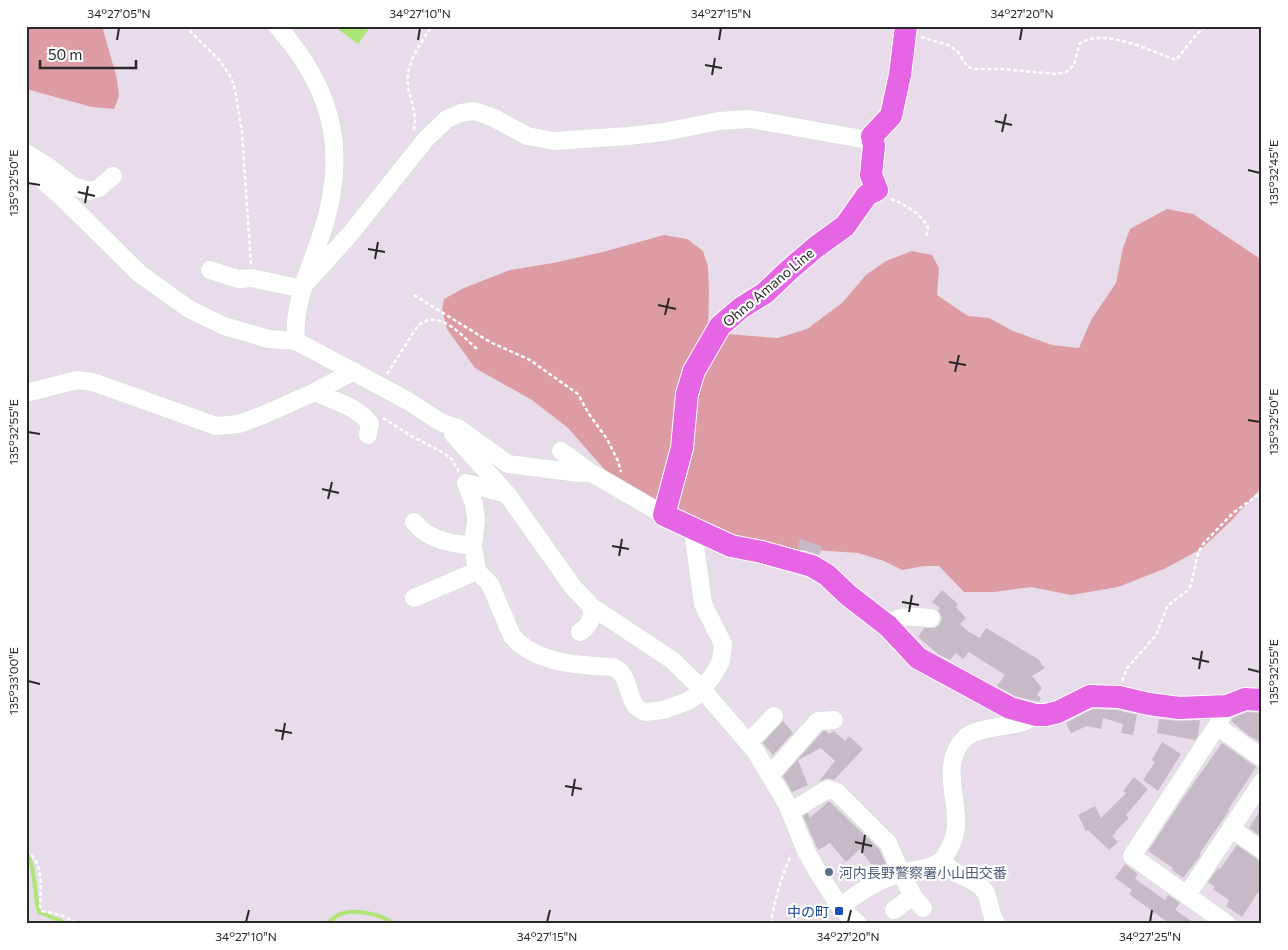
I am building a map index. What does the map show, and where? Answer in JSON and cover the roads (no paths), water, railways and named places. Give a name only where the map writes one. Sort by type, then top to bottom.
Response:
[{"type":"main road","points":[[872,136],[891,116],[900,75],[906,29]]},
{"type":"main road","name":"Ohno Amano Line","points":[[664,515],[682,448],[687,394],[694,372],[720,326],[741,308],[765,293],[809,253],[845,226],[867,195],[877,190],[871,176],[874,146],[872,136]]},
{"type":"main road","points":[[664,515],[731,546],[762,552],[812,566],[827,575],[848,595],[888,626],[918,658],[1010,708],[1036,715],[1046,715],[1058,712],[1090,696],[1119,697],[1179,708],[1227,706],[1245,699],[1262,700]]},
{"type":"street","points":[[277,26],[304,59],[318,84],[334,138],[334,187],[327,221],[296,312],[296,340]]},
{"type":"street","points":[[304,286],[351,233],[426,139],[447,119],[461,113],[474,111],[492,117],[527,136],[554,141],[664,132],[719,121],[750,119],[862,140],[872,136]]},
{"type":"street","points":[[26,153],[50,168],[73,186],[89,191],[99,188],[112,176]]},
{"type":"street","points":[[26,169],[42,179],[64,199],[140,274],[189,310],[224,326],[269,340],[296,340],[354,370],[442,423],[458,428],[508,464],[579,473],[590,472]]},
{"type":"street","points":[[210,270],[238,279],[252,278],[304,286]]},
{"type":"street","points":[[26,393],[77,380],[94,382],[216,426],[239,424],[315,392],[354,370]]},
{"type":"street","points":[[315,392],[366,418],[370,424],[368,435]]},
{"type":"street","points":[[442,423],[506,494],[573,587],[592,607],[672,660],[702,689],[756,752],[771,774],[790,812],[806,851],[840,907],[858,924]]},
{"type":"street","points":[[560,451],[590,472],[664,515]]},
{"type":"street","points":[[506,494],[466,483],[474,504],[476,520],[473,546],[477,571],[490,584],[512,636],[517,642],[570,670],[613,667],[618,669],[626,679],[636,706],[646,712],[654,712],[686,702],[702,689],[718,667],[723,651],[722,644],[703,604],[694,538],[696,530]]},
{"type":"street","points":[[414,522],[423,532],[434,538],[445,542],[473,546]]},
{"type":"street","points":[[414,598],[477,571]]},
{"type":"street","points":[[580,632],[588,628],[592,607]]},
{"type":"street","points":[[888,626],[892,621],[906,616],[931,618]]},
{"type":"street","points":[[1227,706],[1217,726],[1132,856],[1227,924]]},
{"type":"street","points":[[840,907],[861,890],[901,874],[931,867],[941,861],[956,834],[956,811],[951,788],[952,765],[957,748],[966,736],[1025,722],[1036,715]]},
{"type":"street","points":[[748,743],[774,716]]},
{"type":"street","points":[[771,774],[818,721],[834,720]]},
{"type":"street","points":[[1217,726],[1262,758]]},
{"type":"street","points":[[1187,895],[1262,782]]},
{"type":"street","points":[[790,812],[828,789],[837,792],[888,843],[901,874],[918,902],[894,910]]},
{"type":"street","points":[[1232,829],[1262,850]]},
{"type":"street","points":[[941,861],[959,875],[970,879],[982,888],[987,894],[991,914],[996,922]]},
{"type":"waterway","points":[[26,856],[29,857],[31,864],[39,912],[68,924]]},
{"type":"waterway","points":[[327,924],[339,915],[349,912],[363,912],[384,918],[394,924]]},
{"type":"place","name":"河内長野警察署小山田交番","points":[[829,872]]},
{"type":"place","name":"中の町","points":[[839,911]]}]
